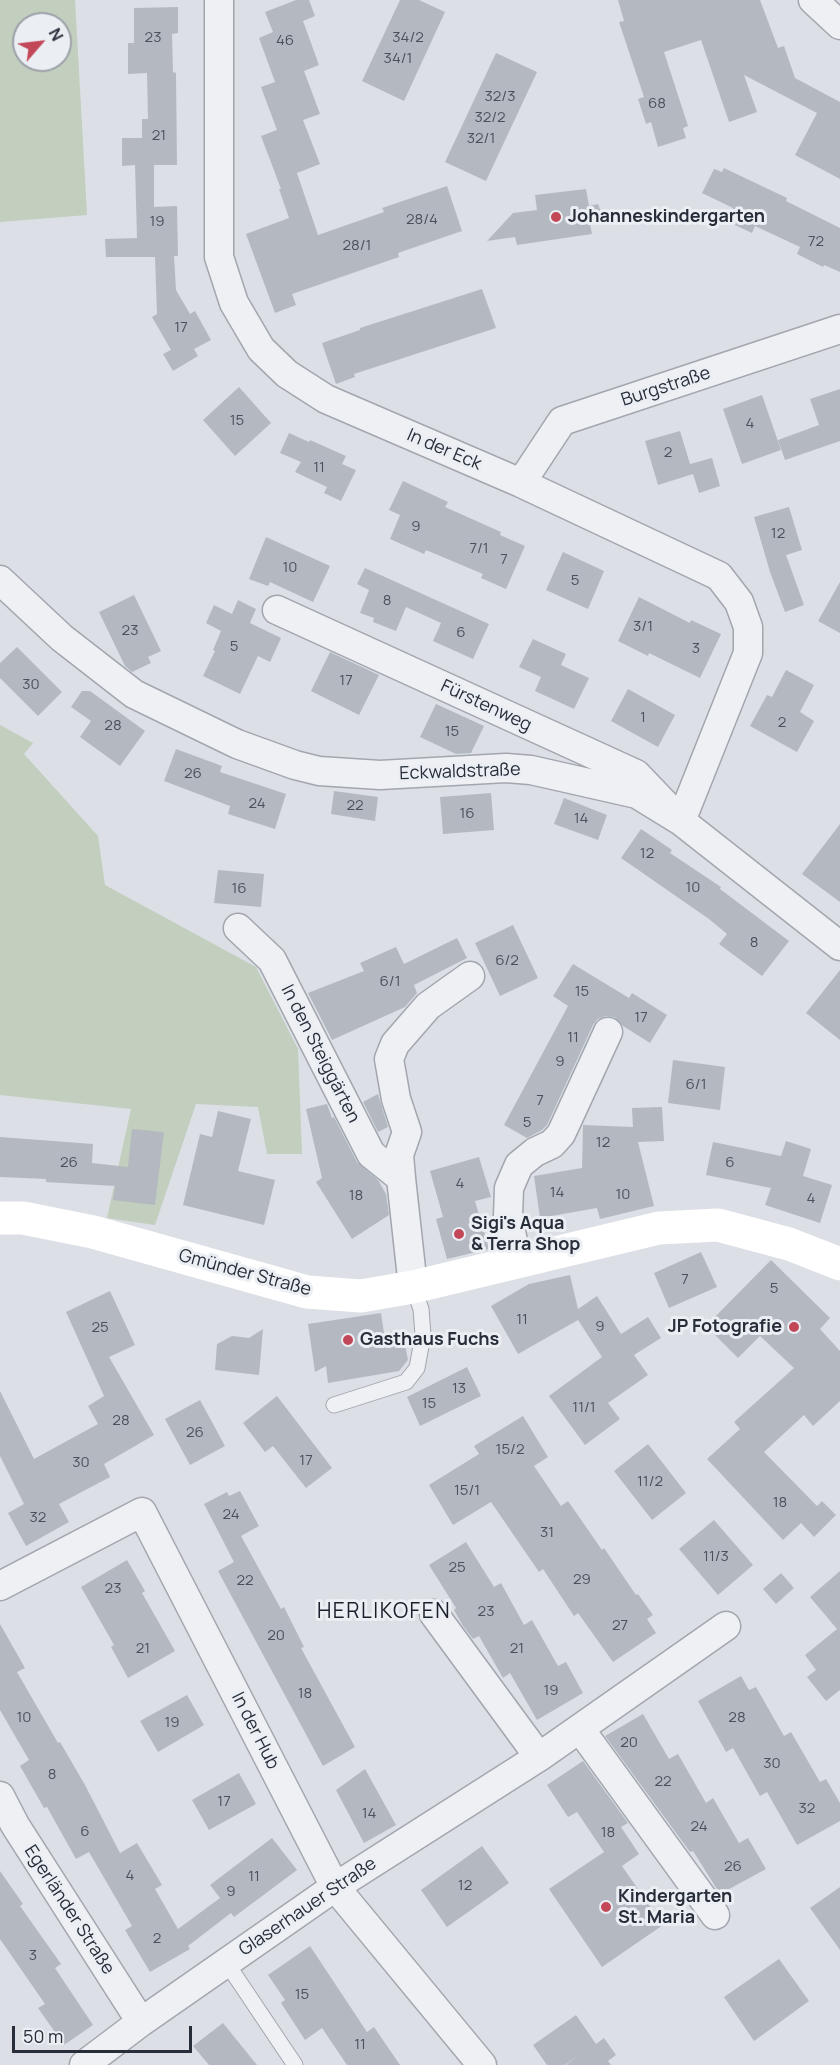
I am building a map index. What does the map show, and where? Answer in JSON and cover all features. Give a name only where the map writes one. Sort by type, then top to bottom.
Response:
[{"type":"main road","name":"Gmünder Straße","points":[[0,1218],[23,1218],[93,1232],[307,1292],[361,1296],[413,1287],[659,1228],[718,1225],[789,1244],[840,1264]]},
{"type":"street","name":"In der Eck","points":[[219,0],[219,257],[234,303],[261,349],[287,374],[326,399],[521,483],[720,576],[739,602],[748,627],[748,653],[681,821]]},
{"type":"street","points":[[813,0],[840,25]]},
{"type":"street","name":"Burgstraße","points":[[521,483],[562,421],[840,329]]},
{"type":"street","name":"Eckwaldstraße","points":[[0,580],[62,638],[134,694],[237,744],[294,765],[319,771],[380,775],[506,768],[531,770],[637,794],[681,821],[840,946]]},
{"type":"street","name":"Fürstenweg","points":[[277,610],[636,774],[681,821]]},
{"type":"street","name":"In den Steiggärten","points":[[238,928],[272,960],[371,1154],[401,1178]]},
{"type":"street","points":[[413,1287],[399,1155],[406,1132],[396,1099],[389,1059],[395,1044],[422,1012],[470,976]]},
{"type":"street","points":[[517,1262],[508,1216],[509,1188],[519,1165],[535,1152],[552,1144],[561,1134],[608,1032]]},
{"type":"street","name":"In der Hub","points":[[0,1586],[142,1512],[335,1887],[482,2065]]},
{"type":"street","points":[[434,1614],[538,1757]]},
{"type":"street","name":"Glaserhauer Straße","points":[[84,2065],[141,2022],[335,1887],[538,1757],[726,1626]]},
{"type":"street","points":[[580,1728],[716,1915]]},
{"type":"street","name":"Egerländer Straße","points":[[0,1796],[15,1825],[141,2022]]},
{"type":"lane","points":[[334,1405],[406,1382],[417,1368],[423,1335],[421,1309],[413,1287]]},
{"type":"lane","points":[[226,1962],[295,2065]]},
{"type":"green space","points":[[0,0],[75,0],[87,215],[0,222]]},
{"type":"green space","points":[[0,725],[33,743],[24,754],[98,836],[105,885],[256,967],[298,1049],[302,1154],[267,1154],[258,1107],[196,1104],[155,1225],[107,1218],[131,1109],[0,1095]]},
{"type":"building","points":[[296,0],[309,0],[315,16],[303,21],[319,65],[304,71],[320,114],[303,120],[320,164],[297,173],[318,235],[384,212],[382,208],[447,186],[462,231],[398,253],[399,257],[292,294],[296,305],[275,313],[246,234],[289,218],[279,189],[281,189],[261,136],[277,130],[261,87],[275,82],[259,38],[273,32],[265,12]]},
{"type":"building","points":[[400,0],[419,0],[445,12],[404,101],[362,81]]},
{"type":"building","points":[[618,0],[760,0],[778,48],[784,46],[795,78],[840,102],[840,179],[795,155],[817,113],[744,75],[757,112],[729,122],[701,40],[664,52],[688,126],[683,128],[686,138],[658,147],[651,122],[646,124],[638,99],[644,97],[619,22],[624,21]]},
{"type":"building","points":[[178,7],[178,33],[172,34],[173,72],[176,73],[177,165],[154,165],[154,207],[177,206],[178,256],[174,256],[176,290],[190,314],[195,311],[211,340],[194,349],[198,356],[173,371],[163,354],[171,350],[152,317],[157,314],[155,257],[106,257],[105,239],[137,238],[135,165],[122,166],[122,138],[142,138],[142,119],[148,119],[147,73],[128,74],[128,43],[134,43],[134,8]]},
{"type":"building","points":[[496,53],[537,72],[486,181],[445,162]]},
{"type":"building","points":[[724,168],[787,198],[786,201],[840,228],[840,272],[824,265],[823,267],[797,254],[800,247],[755,226],[752,233],[735,225],[738,219],[730,215],[733,208],[702,193],[714,169],[722,172]]},
{"type":"building","name":"Johanneskindergarten","points":[[586,189],[589,206],[598,204],[605,223],[590,224],[592,234],[517,245],[515,237],[487,241],[513,213],[537,210],[535,195]]},
{"type":"building","points":[[482,289],[496,328],[354,374],[355,377],[336,384],[322,343],[360,330],[360,328]]},
{"type":"building","points":[[239,387],[271,423],[235,456],[203,420]]},
{"type":"building","points":[[840,389],[840,441],[785,460],[778,440],[819,425],[810,399]]},
{"type":"building","points":[[762,395],[781,450],[742,464],[723,409]]},
{"type":"building","points":[[680,431],[690,464],[712,458],[720,486],[699,493],[693,474],[658,485],[645,441]]},
{"type":"building","points":[[289,433],[346,456],[342,464],[356,470],[341,501],[324,493],[327,487],[295,472],[301,462],[280,453]]},
{"type":"building","points":[[403,481],[448,502],[445,507],[501,532],[500,535],[525,546],[506,589],[481,578],[483,574],[426,550],[424,554],[390,539],[400,515],[389,510]]},
{"type":"building","points":[[789,507],[802,550],[786,555],[804,605],[785,612],[770,572],[754,517]]},
{"type":"building","points":[[266,537],[330,566],[313,602],[270,582],[268,586],[249,579]]},
{"type":"building","points":[[563,552],[604,571],[588,609],[546,590]]},
{"type":"building","points":[[365,568],[489,624],[473,659],[433,641],[441,623],[406,607],[396,631],[373,622],[374,618],[360,613],[369,590],[357,584]]},
{"type":"building","points":[[840,582],[840,633],[818,621]]},
{"type":"building","points":[[134,595],[161,651],[148,657],[151,663],[132,672],[125,666],[99,612]]},
{"type":"building","points":[[639,597],[690,623],[691,620],[721,634],[700,678],[649,653],[648,656],[618,641]]},
{"type":"building","points":[[238,600],[256,609],[250,623],[281,638],[270,662],[258,656],[240,694],[203,676],[215,651],[213,650],[221,631],[206,623],[214,605],[232,614]]},
{"type":"building","points":[[533,639],[566,654],[561,665],[589,678],[574,709],[535,691],[541,677],[519,667]]},
{"type":"building","points":[[17,647],[62,692],[38,716],[0,678],[0,663]]},
{"type":"building","points":[[330,652],[379,675],[359,715],[311,691]]},
{"type":"building","points":[[786,670],[814,685],[800,712],[814,721],[797,752],[750,726],[767,695],[772,697]]},
{"type":"building","points":[[628,689],[675,715],[658,747],[611,721]]},
{"type":"building","points":[[82,691],[90,691],[145,731],[120,766],[80,737],[91,721],[71,707]]},
{"type":"building","points":[[436,704],[484,726],[471,753],[456,754],[420,737]]},
{"type":"building","points":[[176,749],[222,766],[220,772],[286,794],[275,829],[228,814],[230,806],[164,781]]},
{"type":"building","points":[[334,791],[378,797],[375,821],[331,814]]},
{"type":"building","points":[[491,793],[494,830],[443,834],[440,797]]},
{"type":"building","points":[[564,798],[607,815],[598,840],[554,824]]},
{"type":"building","points":[[840,824],[840,902],[802,874]]},
{"type":"building","points":[[641,829],[672,850],[670,853],[721,887],[720,889],[789,941],[762,976],[719,944],[727,934],[621,858]]},
{"type":"building","points":[[218,870],[264,874],[261,907],[214,903]]},
{"type":"building","points":[[513,925],[538,978],[500,996],[475,943]]},
{"type":"building","points":[[457,938],[467,958],[414,985],[417,993],[405,1007],[332,1040],[308,993],[364,971],[360,963],[396,947],[404,964]]},
{"type":"building","points":[[573,964],[629,998],[632,993],[667,1015],[650,1043],[623,1026],[614,1017],[606,1016],[598,1019],[593,1025],[547,1125],[527,1138],[504,1125],[568,1006],[553,996]]},
{"type":"building","points":[[840,970],[840,1040],[806,1013]]},
{"type":"building","points":[[673,1060],[725,1067],[720,1110],[668,1103]]},
{"type":"building","points":[[378,1094],[388,1127],[378,1132],[363,1102]]},
{"type":"building","points":[[327,1104],[332,1118],[334,1117],[357,1162],[378,1180],[386,1194],[389,1215],[352,1239],[316,1182],[322,1178],[306,1109]]},
{"type":"building","points":[[662,1107],[664,1141],[638,1142],[654,1206],[600,1219],[597,1208],[540,1218],[534,1176],[582,1168],[583,1125],[633,1127],[632,1108]]},
{"type":"building","points":[[218,1111],[251,1119],[238,1171],[275,1180],[264,1225],[183,1205],[200,1134],[212,1137]]},
{"type":"building","points":[[132,1129],[164,1132],[155,1205],[113,1200],[115,1186],[0,1177],[0,1137],[93,1144],[92,1163],[128,1167]]},
{"type":"building","points":[[786,1141],[811,1149],[803,1176],[832,1185],[820,1223],[765,1205],[771,1188],[706,1175],[713,1142],[781,1156]]},
{"type":"building","points":[[479,1157],[491,1197],[475,1201],[489,1249],[447,1259],[436,1219],[443,1217],[430,1171]]},
{"type":"building","points":[[701,1252],[717,1287],[669,1308],[654,1273]]},
{"type":"building","points":[[771,1260],[830,1318],[820,1329],[840,1351],[840,1401],[813,1426],[804,1415],[764,1452],[817,1506],[822,1501],[836,1515],[814,1537],[801,1523],[783,1540],[707,1459],[740,1429],[734,1422],[794,1368],[760,1336],[738,1358],[706,1326]]},
{"type":"building","points":[[570,1275],[578,1309],[597,1296],[621,1334],[648,1317],[661,1338],[634,1355],[648,1375],[608,1403],[620,1419],[585,1445],[549,1396],[602,1357],[578,1320],[518,1354],[491,1306],[529,1284]]},
{"type":"building","points":[[110,1291],[135,1345],[109,1357],[154,1435],[104,1464],[110,1477],[59,1504],[69,1522],[26,1546],[8,1513],[24,1504],[0,1456],[0,1391],[34,1459],[98,1424],[88,1406],[104,1396],[66,1312]]},
{"type":"building","points":[[381,1313],[384,1333],[402,1330],[408,1360],[399,1371],[328,1383],[326,1366],[315,1372],[308,1324]]},
{"type":"building","points":[[263,1329],[259,1375],[215,1370],[217,1344],[232,1336],[249,1338]]},
{"type":"building","points":[[467,1367],[481,1396],[420,1426],[407,1397]]},
{"type":"building","points":[[277,1396],[332,1468],[306,1488],[273,1446],[265,1452],[243,1423]]},
{"type":"building","points":[[200,1400],[225,1446],[190,1465],[165,1419]]},
{"type":"building","points":[[523,1416],[548,1457],[534,1466],[561,1506],[568,1501],[602,1550],[604,1548],[636,1595],[638,1594],[653,1615],[647,1619],[656,1633],[613,1662],[578,1613],[574,1616],[543,1569],[539,1572],[491,1502],[453,1525],[429,1485],[479,1454],[474,1446]]},
{"type":"building","points":[[648,1444],[686,1493],[652,1520],[614,1471]]},
{"type":"building","points":[[240,1491],[259,1526],[241,1536],[281,1609],[284,1607],[304,1647],[301,1648],[355,1747],[323,1766],[218,1571],[234,1562],[204,1504],[227,1492],[229,1496]]},
{"type":"building","points":[[714,1520],[753,1565],[718,1595],[679,1549]]},
{"type":"building","points":[[466,1542],[494,1587],[501,1583],[524,1625],[532,1620],[558,1666],[566,1662],[583,1693],[537,1720],[510,1673],[503,1678],[479,1636],[473,1639],[463,1626],[454,1610],[456,1608],[429,1565]]},
{"type":"building","points":[[127,1560],[145,1591],[142,1593],[175,1651],[128,1678],[111,1647],[114,1645],[81,1587]]},
{"type":"building","points":[[840,1571],[840,1690],[826,1701],[807,1677],[816,1670],[805,1655],[837,1629],[810,1597]]},
{"type":"building","points":[[781,1573],[794,1588],[776,1604],[763,1589]]},
{"type":"building","points":[[0,1624],[25,1668],[17,1672],[85,1785],[120,1853],[137,1843],[162,1885],[155,1889],[178,1929],[220,1898],[210,1885],[272,1838],[297,1870],[234,1917],[231,1913],[188,1946],[190,1949],[150,1972],[125,1930],[132,1926],[89,1852],[76,1859],[47,1807],[44,1808],[20,1766],[29,1760],[0,1710]]},
{"type":"building","points":[[741,1676],[749,1690],[756,1687],[784,1736],[791,1732],[820,1782],[826,1779],[840,1803],[840,1821],[797,1845],[767,1792],[760,1796],[733,1748],[726,1752],[698,1701]]},
{"type":"building","points":[[187,1695],[204,1725],[158,1752],[140,1721]]},
{"type":"building","points":[[643,1714],[669,1759],[678,1754],[706,1803],[713,1798],[739,1843],[748,1838],[766,1869],[720,1894],[693,1851],[690,1852],[605,1736]]},
{"type":"building","points":[[583,1761],[628,1823],[621,1827],[639,1854],[622,1866],[663,1925],[602,1967],[549,1889],[604,1852],[577,1812],[568,1817],[547,1785]]},
{"type":"building","points":[[365,1769],[396,1825],[364,1843],[336,1790]]},
{"type":"building","points":[[239,1773],[256,1804],[209,1830],[192,1800]]},
{"type":"building","points":[[482,1846],[509,1883],[447,1927],[421,1890]]},
{"type":"building","points":[[0,1871],[23,1904],[20,1906],[61,1964],[55,1968],[93,2025],[64,2045],[38,2008],[45,2004],[0,1939]]},
{"type":"building","points":[[840,1887],[840,1950],[810,1908]]},
{"type":"building","points":[[310,1946],[367,2032],[374,2027],[400,2065],[347,2065],[322,2028],[305,2040],[281,2003],[285,2000],[268,1975]]},
{"type":"building","points":[[779,1959],[809,2001],[754,2041],[724,1997]]},
{"type":"building","points":[[576,2015],[596,2044],[604,2038],[616,2055],[608,2061],[611,2065],[566,2065],[579,2055],[565,2065],[547,2065],[533,2045]]},
{"type":"building","points":[[223,2023],[257,2065],[209,2065],[193,2046]]},
{"type":"place","name":"Johanneskindergarten","points":[[556,217]]},
{"type":"place","name":"Sigi's Aqua & Terra Shop","points":[[459,1234]]},
{"type":"place","name":"JP Fotografie","points":[[794,1327]]},
{"type":"place","name":"Gasthaus Fuchs","points":[[348,1340]]},
{"type":"place","name":"Kindergarten St. Maria","points":[[606,1907]]},
{"type":"district","name":"HERLIKOFEN","points":[[384,1612]]}]
